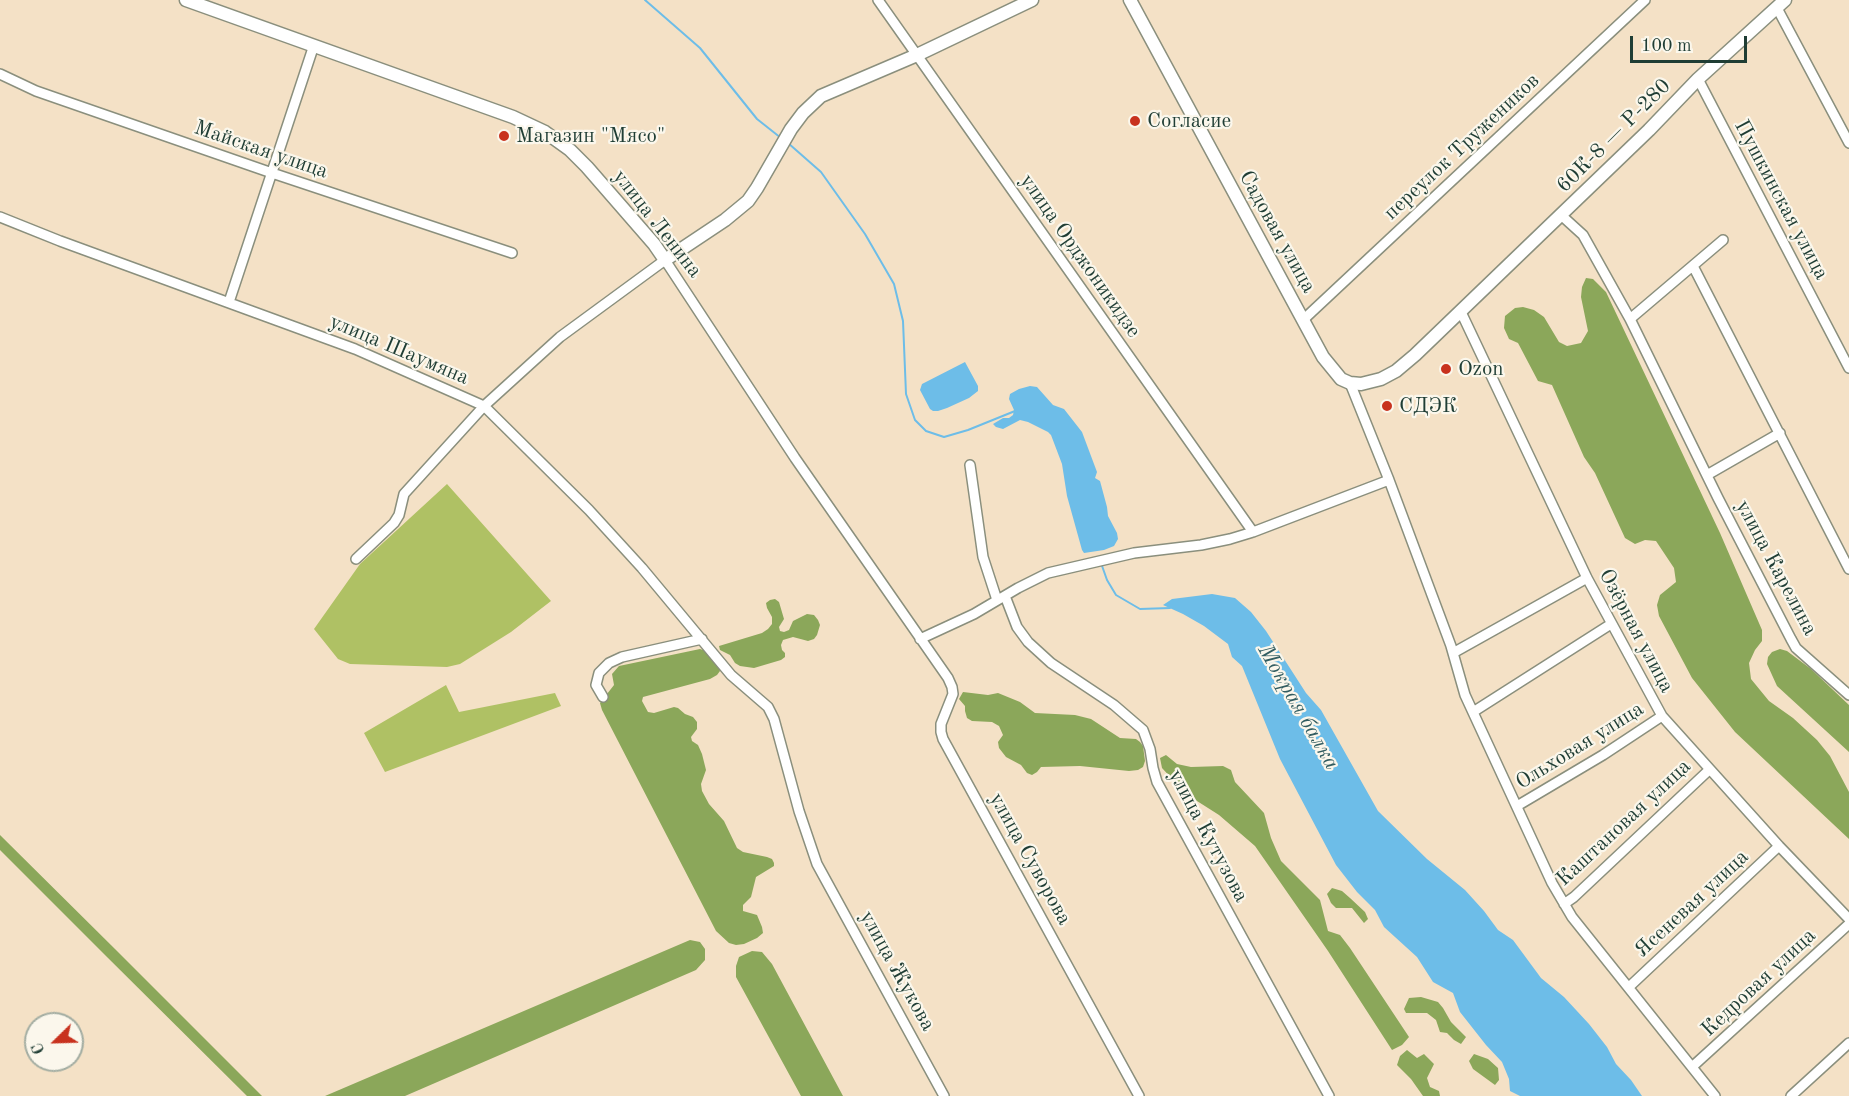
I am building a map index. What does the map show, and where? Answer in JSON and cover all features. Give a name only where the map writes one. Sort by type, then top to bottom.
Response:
[{"type":"street","name":"улица Ленина","points":[[186,0],[513,117],[545,132],[570,150],[654,244],[795,458],[920,639]]},
{"type":"street","name":"улица Орджоникидзе","points":[[878,0],[1253,532]]},
{"type":"street","points":[[356,559],[394,523],[399,515],[404,494],[484,406],[560,337],[665,260],[726,220],[748,201],[791,129],[803,113],[821,96],[917,55],[1032,0]]},
{"type":"street","name":"Садовая улица","points":[[1130,0],[1303,320],[1332,370],[1341,379],[1350,383],[1389,480],[1453,653],[1465,694],[1564,904],[1715,1096]]},
{"type":"street","name":"переулок Тружеников","points":[[1303,320],[1645,0]]},
{"type":"street","points":[[1781,4],[1849,143]]},
{"type":"street","name":"60К-8 — Р-280","points":[[1350,383],[1371,383],[1381,379],[1415,355],[1562,215],[1698,79],[1781,4]]},
{"type":"street","points":[[229,302],[315,45]]},
{"type":"street","name":"Майская улица","points":[[0,74],[36,91],[512,253]]},
{"type":"street","name":"Пушкинская улица","points":[[1698,79],[1849,368]]},
{"type":"street","name":"улица Карелина","points":[[1562,215],[1582,235],[1630,320],[1769,600],[1796,648],[1849,694]]},
{"type":"street","name":"улица Шаумяна","points":[[0,217],[355,349],[484,406],[589,510],[642,568],[731,675],[768,706],[817,864]]},
{"type":"street","points":[[1630,320],[1723,240]]},
{"type":"street","points":[[1693,266],[1849,569]]},
{"type":"street","name":"Озёрная улица","points":[[1461,312],[1587,579],[1662,716],[1779,846],[1849,919]]},
{"type":"street","points":[[1707,475],[1780,433]]},
{"type":"street","name":"улица Кутузова","points":[[970,465],[983,557],[1017,627],[1028,642],[1051,663],[1113,705],[1143,730],[1150,749],[1157,782],[1329,1096]]},
{"type":"street","points":[[920,639],[974,614],[1034,580],[1066,568],[1134,553],[1201,545],[1253,532],[1389,480]]},
{"type":"street","points":[[1453,653],[1587,579]]},
{"type":"street","points":[[1473,712],[1611,624]]},
{"type":"street","points":[[603,697],[596,685],[599,673],[609,663],[622,657],[702,639]]},
{"type":"street","name":"улица Суворова","points":[[920,639],[952,687],[953,694],[941,724],[943,739],[1139,1096]]},
{"type":"street","name":"Ольховая улица","points":[[1516,806],[1604,755],[1662,716]]},
{"type":"street","name":"Каштановая улица","points":[[1564,904],[1709,770]]},
{"type":"street","name":"Ясеневая улица","points":[[1629,987],[1779,846]]},
{"type":"street","name":"улица Жукова","points":[[817,864],[944,1096]]},
{"type":"street","name":"Кедровая улица","points":[[1692,1068],[1849,924]]},
{"type":"street","points":[[1793,1095],[1849,1043]]},
{"type":"green space","points":[[1586,278],[1593,279],[1606,292],[1720,533],[1762,630],[1762,641],[1749,663],[1751,679],[1769,701],[1793,718],[1817,740],[1830,756],[1849,792],[1849,839],[1735,732],[1692,678],[1659,616],[1657,605],[1660,595],[1676,582],[1674,568],[1656,541],[1645,540],[1635,544],[1625,538],[1595,473],[1584,457],[1552,385],[1538,381],[1518,343],[1509,339],[1504,328],[1505,316],[1515,308],[1523,307],[1534,310],[1544,317],[1559,342],[1567,346],[1581,343],[1588,331],[1581,297]]},
{"type":"green space","points":[[447,484],[551,601],[511,632],[460,664],[447,667],[350,664],[338,659],[314,629],[360,564]]},
{"type":"green space","points":[[775,599],[779,602],[784,619],[779,627],[780,631],[789,630],[793,621],[807,614],[814,615],[818,620],[820,625],[817,635],[808,641],[793,637],[783,640],[781,645],[785,657],[781,660],[754,668],[740,666],[730,655],[720,650],[719,646],[762,633],[768,629],[772,624],[772,617],[766,603]]},
{"type":"green space","points":[[700,649],[706,651],[719,667],[720,671],[717,675],[710,679],[643,697],[642,701],[648,712],[654,713],[674,707],[693,717],[697,722],[697,729],[691,737],[702,754],[706,770],[701,784],[709,804],[724,821],[737,848],[743,852],[772,859],[774,863],[774,866],[756,877],[751,897],[743,905],[743,911],[757,915],[763,933],[744,944],[729,943],[716,931],[600,703],[614,685],[612,674],[619,666]]},
{"type":"green space","points":[[1780,649],[1787,651],[1811,669],[1849,705],[1849,752],[1777,686],[1767,664],[1772,652]]},
{"type":"green space","points":[[446,685],[459,712],[555,693],[561,706],[385,772],[364,733]]},
{"type":"green space","points":[[963,692],[988,695],[998,693],[1020,702],[1035,713],[1075,715],[1091,719],[1120,738],[1136,739],[1140,742],[1143,746],[1145,761],[1143,767],[1129,771],[1080,766],[1041,767],[1032,775],[1027,773],[1021,765],[1006,757],[999,748],[998,742],[1003,735],[999,726],[992,722],[972,721],[967,718],[965,706],[959,699]]},
{"type":"green space","points":[[1166,755],[1177,764],[1191,767],[1223,766],[1231,770],[1235,782],[1264,813],[1281,861],[1320,900],[1328,931],[1340,935],[1350,948],[1409,1037],[1402,1045],[1392,1050],[1328,951],[1255,846],[1219,815],[1186,794],[1162,768],[1160,758]]},
{"type":"green space","points":[[0,835],[262,1096],[247,1096],[107,957],[0,850]]},
{"type":"green space","points":[[1332,888],[1342,891],[1365,912],[1368,919],[1364,923],[1352,908],[1336,908],[1327,894]]},
{"type":"green space","points":[[690,940],[700,942],[705,949],[705,960],[696,970],[405,1096],[325,1096]]},
{"type":"green space","points":[[752,951],[762,952],[772,964],[843,1096],[801,1096],[736,977],[739,957]]},
{"type":"green space","points":[[1421,997],[1438,1002],[1451,1022],[1466,1037],[1461,1044],[1447,1033],[1440,1032],[1436,1020],[1427,1013],[1406,1013],[1404,1009],[1409,998]]},
{"type":"green space","points":[[1407,1050],[1417,1058],[1424,1054],[1434,1064],[1427,1078],[1430,1087],[1439,1091],[1440,1096],[1423,1096],[1397,1065],[1400,1056]]},
{"type":"green space","points":[[1474,1054],[1488,1059],[1498,1068],[1499,1080],[1495,1085],[1473,1069],[1469,1061]]},
{"type":"water","points":[[965,362],[978,386],[978,391],[969,398],[947,408],[938,411],[930,409],[920,390],[922,384]]},
{"type":"water","points":[[1030,386],[1037,387],[1053,405],[1064,409],[1082,432],[1097,472],[1095,478],[1100,481],[1108,516],[1117,533],[1118,539],[1114,546],[1084,553],[1082,550],[1067,496],[1062,464],[1051,435],[1020,420],[1003,429],[993,424],[1013,415],[1010,394]]},
{"type":"water","points":[[1212,594],[1235,598],[1251,612],[1306,693],[1321,710],[1378,811],[1427,859],[1465,890],[1498,930],[1513,940],[1541,978],[1564,997],[1589,1024],[1607,1047],[1616,1064],[1642,1096],[1520,1096],[1510,1091],[1509,1079],[1502,1062],[1460,1012],[1453,993],[1433,982],[1417,957],[1384,927],[1375,910],[1357,892],[1336,865],[1280,759],[1242,666],[1232,657],[1228,644],[1204,626],[1163,605],[1172,599]]},
{"type":"waterway","name":"Мокрая балка","points":[[645,0],[700,48],[757,119],[781,138]]},
{"type":"waterway","name":"Мокрая балка","points":[[788,143],[821,172],[865,234],[894,284],[903,321],[906,394],[915,420],[926,431],[944,437],[1015,411]]},
{"type":"waterway","name":"Мокрая балка","points":[[1101,563],[1116,595],[1140,609],[1170,608]]},
{"type":"place","name":"Согласие","points":[[1135,121]]},
{"type":"place","name":"Магазин \"Мясо\"","points":[[504,136]]},
{"type":"place","name":"Ozon","points":[[1446,369]]},
{"type":"place","name":"СДЭК","points":[[1387,406]]}]
